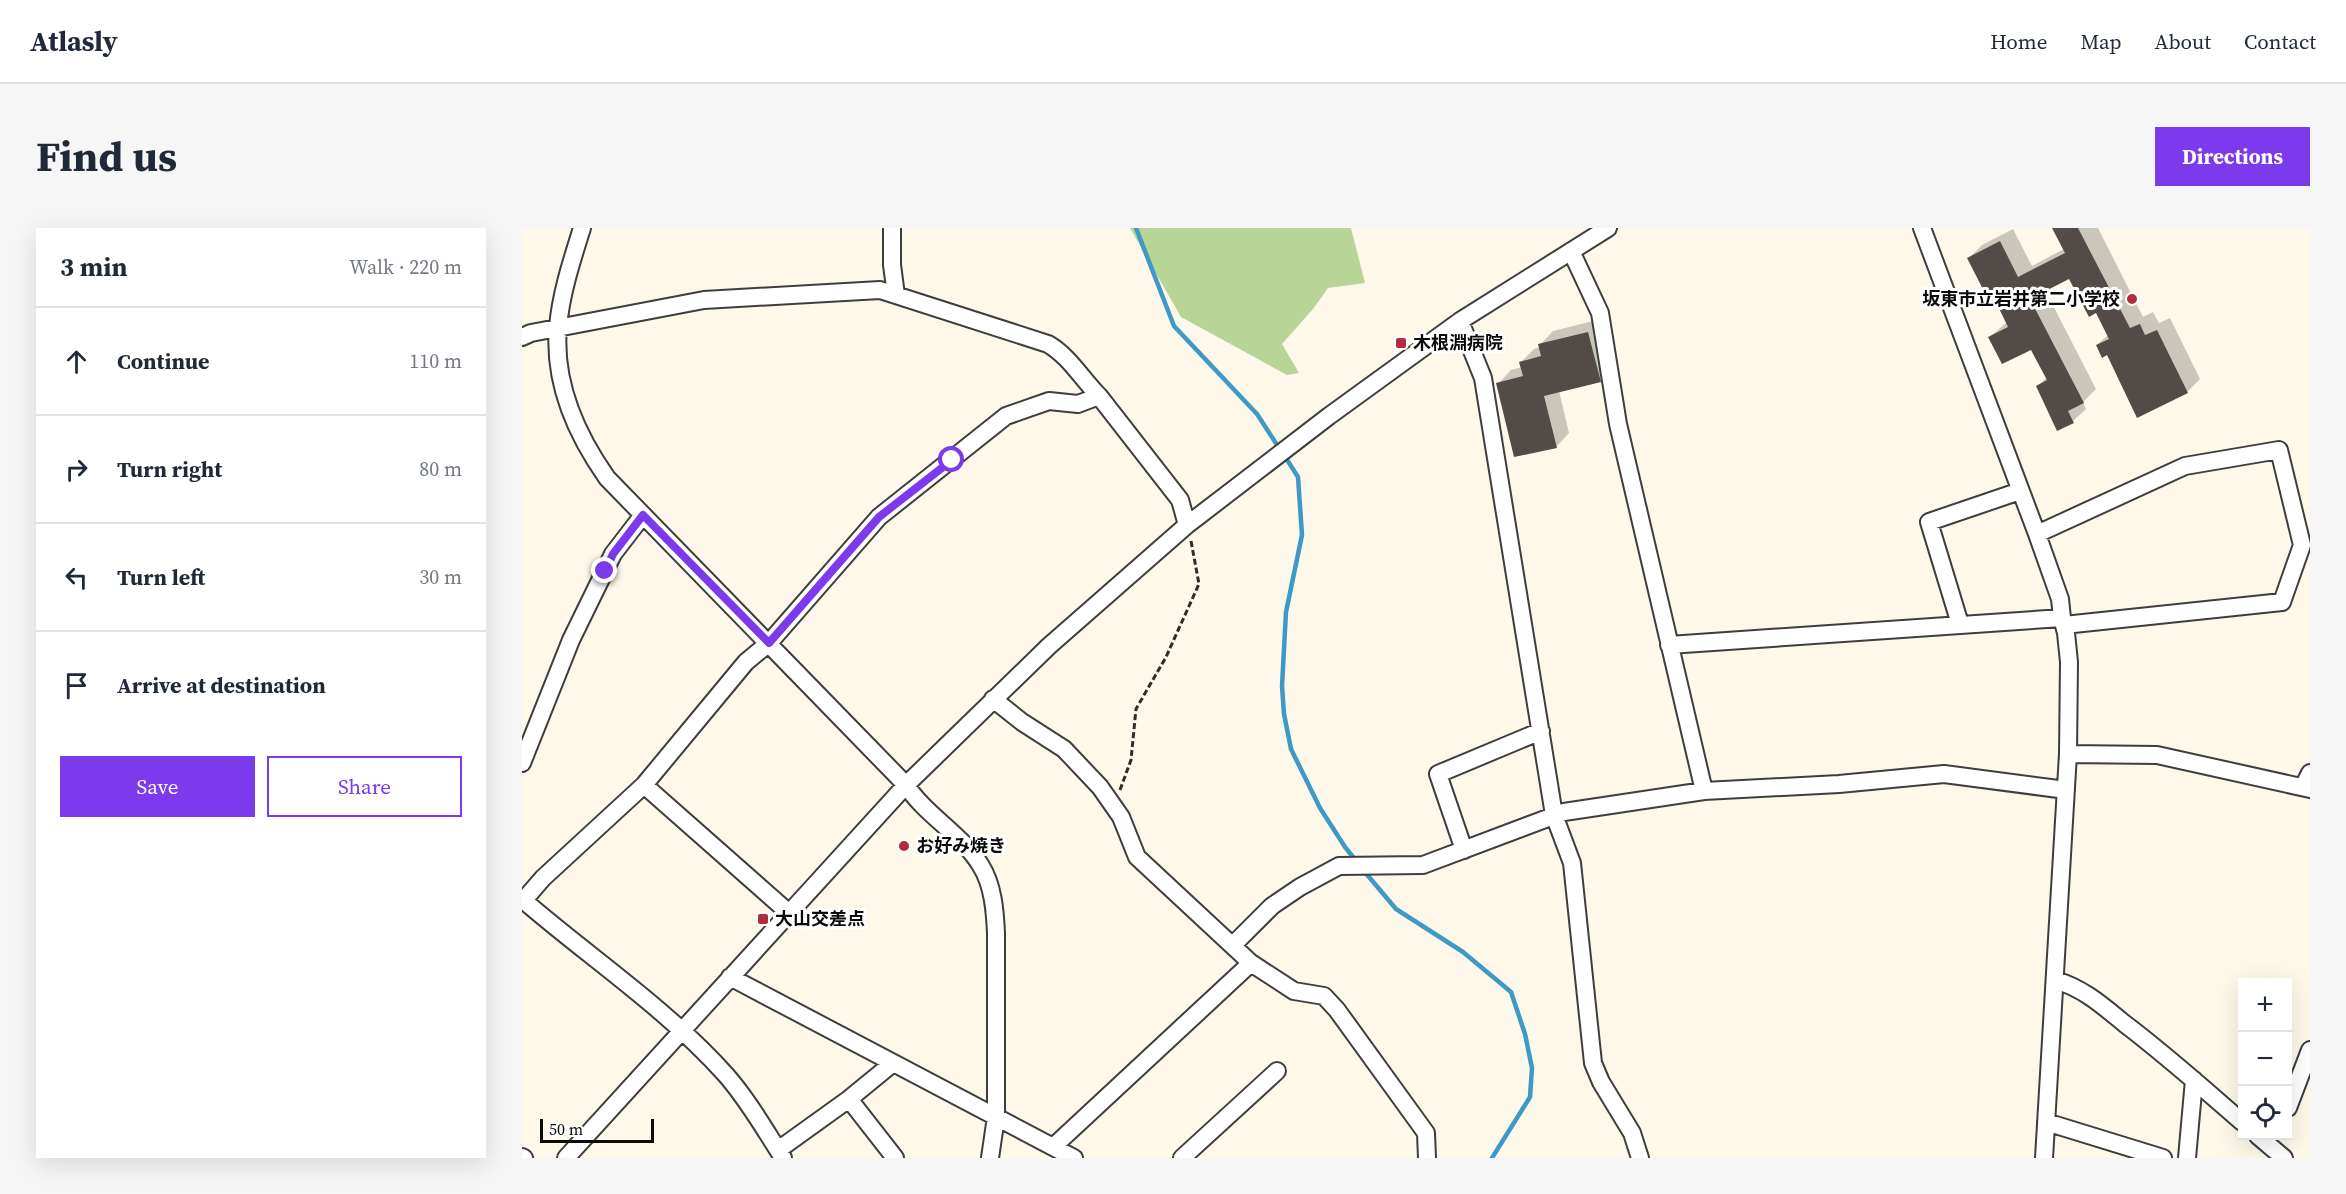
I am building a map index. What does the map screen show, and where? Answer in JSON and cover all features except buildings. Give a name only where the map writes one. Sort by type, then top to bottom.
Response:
[{"type":"street","points":[[582,228],[565,285],[558,328],[560,368],[565,394],[577,430],[607,478],[769,643],[982,866],[995,907],[996,933],[996,1117],[990,1158]]},
{"type":"street","points":[[892,228],[892,265],[896,295]]},
{"type":"street","points":[[566,1158],[906,785],[1049,646],[1187,525],[1347,403],[1460,321],[1608,228]]},
{"type":"street","points":[[1922,228],[2060,599],[2069,662],[2068,754],[2044,1158]]},
{"type":"street","points":[[1571,251],[1600,313],[1618,424],[1704,791]]},
{"type":"street","points":[[522,337],[704,300],[880,290],[1048,344],[1060,351],[1099,396],[1180,500],[1187,525]]},
{"type":"street","points":[[1460,321],[1483,378],[1554,815],[1572,863],[1593,1063],[1600,1082],[1632,1133],[1640,1158]]},
{"type":"street","points":[[893,1063],[780,1154],[753,1111],[726,1076],[682,1030],[523,899],[644,785],[746,662],[769,643],[879,517],[1006,416],[1049,401],[1078,404],[1099,396]]},
{"type":"street","points":[[1669,645],[1960,624],[2063,621],[2282,602],[2302,545],[2278,450],[2185,466],[2037,534]]},
{"type":"street","points":[[1960,624],[1929,522],[2020,491]]},
{"type":"street","points":[[522,763],[575,631],[613,554],[643,515]]},
{"type":"street","points":[[993,699],[1022,722],[1064,749],[1100,787],[1120,817],[1137,857],[1251,963],[1294,991],[1324,996],[1337,1010],[1426,1133],[1427,1158]]},
{"type":"street","points":[[1464,850],[1438,774],[1541,731]]},
{"type":"street","points":[[2068,754],[2157,755],[2308,783]]},
{"type":"street","points":[[1233,945],[1272,906],[1300,887],[1339,866],[1423,865],[1554,815],[1704,791],[1839,784],[1944,774],[2066,790]]},
{"type":"street","points":[[644,785],[789,913]]},
{"type":"street","points":[[1053,1147],[1251,963]]},
{"type":"street","points":[[730,977],[1074,1158]]},
{"type":"street","points":[[2055,980],[2074,986],[2092,998],[2238,1118]]},
{"type":"street","points":[[2292,1097],[2310,1050]]},
{"type":"street","points":[[1182,1158],[1277,1071]]},
{"type":"street","points":[[2187,1158],[2194,1080]]},
{"type":"street","points":[[849,1099],[895,1158]]},
{"type":"street","points":[[2046,1122],[2163,1158]]},
{"type":"path","points":[[1113,807],[1131,760],[1136,709],[1166,657],[1199,584],[1187,525]]},
{"type":"green space","points":[[1130,228],[1351,228],[1365,283],[1328,288],[1282,344],[1299,373],[1287,375],[1181,317]]},
{"type":"waterway","points":[[1136,228],[1174,326],[1257,414],[1279,448]]},
{"type":"waterway","points":[[1284,455],[1298,477],[1302,535],[1286,612],[1282,686],[1284,714],[1291,749],[1320,808],[1357,862]]},
{"type":"waterway","points":[[1364,871],[1396,909],[1463,952],[1511,992],[1525,1034],[1532,1068],[1530,1097],[1492,1158]]},
{"type":"place","name":"坂東市立岩井第二小学校","points":[[2132,299]]},
{"type":"place","name":"木根淵病院","points":[[1401,343]]},
{"type":"place","name":"お好み焼き","points":[[904,846]]},
{"type":"place","name":"大山交差点","points":[[763,919]]},
{"type":"route","points":[[605,571],[613,554],[643,515],[769,643],[879,517],[952,460]]}]
